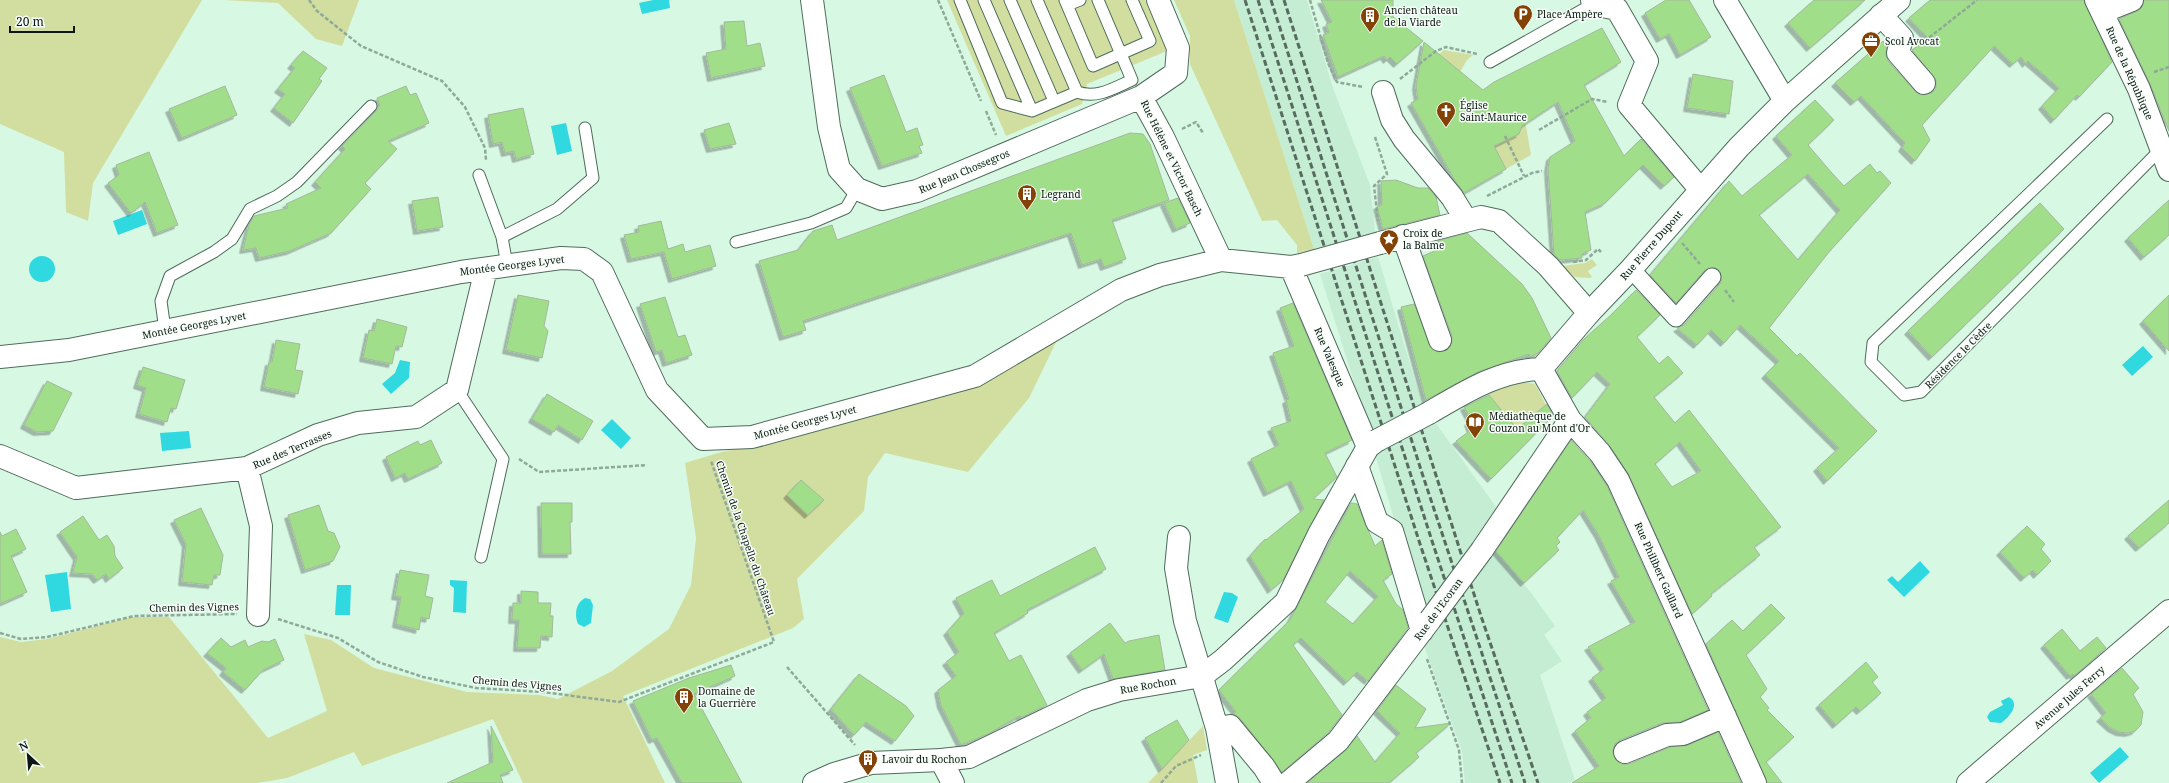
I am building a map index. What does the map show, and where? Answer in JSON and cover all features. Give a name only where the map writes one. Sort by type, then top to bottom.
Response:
[{"type":"street","name":"Rue Jean Chossegros","points":[[812,0],[828,127],[840,169],[858,189],[882,199],[917,192],[1005,155],[1136,89]]},
{"type":"street","name":"Rue Hélène et Victor Basch","points":[[1158,0],[1178,48],[1176,73],[1136,89],[1163,138],[1221,260]]},
{"type":"street","points":[[1725,0],[1785,101]]},
{"type":"street","name":"Rue Pierre Dupont","points":[[1541,368],[1589,313],[1631,269],[1700,189],[1785,101],[1898,0]]},
{"type":"street","points":[[2099,6],[2132,0]]},
{"type":"street","points":[[1593,2],[1616,9],[1647,61],[1629,105],[1700,189]]},
{"type":"street","name":"Rue de la République","points":[[2099,6],[2139,89],[2169,170]]},
{"type":"street","points":[[1881,15],[1902,38],[1898,54],[1924,84]]},
{"type":"street","points":[[1383,92],[1392,120],[1404,139],[1452,197],[1463,215],[1498,221],[1548,266],[1589,313]]},
{"type":"street","name":"Montée Georges Lyvet","points":[[0,357],[69,350],[461,272],[561,258],[584,259],[602,272],[657,390],[703,439],[752,437],[975,376],[1121,290],[1160,275],[1221,260],[1296,266],[1403,236],[1463,215]]},
{"type":"street","points":[[1403,236],[1440,340]]},
{"type":"street","name":"Rue Valesque","points":[[1296,266],[1372,444]]},
{"type":"street","points":[[457,390],[496,267]]},
{"type":"street","points":[[1631,269],[1676,318],[1712,278]]},
{"type":"street","points":[[1372,444],[1490,378],[1523,369],[1541,368]]},
{"type":"street","name":"Rue Philibert Gaillard","points":[[1541,368],[1570,420],[1600,452],[1618,480],[1755,783]]},
{"type":"street","name":"Rue des Terrasses","points":[[0,456],[76,488],[247,468],[318,435],[358,423],[416,417],[457,390]]},
{"type":"street","name":"Rue de l'Ecoran","points":[[1288,783],[1338,741],[1424,629],[1482,550],[1570,420]]},
{"type":"street","name":"Rue Rochon","points":[[814,783],[834,774],[871,763],[941,760],[969,756],[1087,700],[1119,690],[1202,676],[1223,660],[1286,602],[1319,534],[1357,466],[1372,444]]},
{"type":"street","points":[[1357,466],[1377,522],[1392,531],[1424,629]]},
{"type":"street","points":[[247,468],[261,526],[258,615]]},
{"type":"street","points":[[1179,537],[1176,568],[1185,621],[1217,728],[1226,783]]},
{"type":"street","name":"Avenue Jules Ferry","points":[[1968,783],[2169,611]]},
{"type":"street","points":[[1625,752],[1667,735],[1683,734],[1725,716]]},
{"type":"street","points":[[1217,728],[1230,726],[1264,767],[1274,783]]},
{"type":"street","points":[[941,760],[953,783]]},
{"type":"lane","points":[[960,0],[1002,103],[1032,111],[1077,92]]},
{"type":"lane","points":[[984,0],[1032,111]]},
{"type":"lane","points":[[1010,0],[1054,102]]},
{"type":"lane","points":[[1037,0],[1077,92],[1084,95],[1136,89],[1098,0]]},
{"type":"lane","points":[[1080,0],[1066,3],[1093,66],[1150,41],[1132,0]]},
{"type":"lane","points":[[1490,62],[1593,2]]},
{"type":"lane","points":[[165,330],[161,301],[170,276],[214,252],[232,239],[250,209],[277,196],[297,182],[371,106]]},
{"type":"lane","name":"Résidence le Cèdre","points":[[2107,118],[1873,343],[1871,362],[1904,394],[1921,392],[2161,148]]},
{"type":"lane","points":[[502,236],[557,209],[593,178],[585,128]]},
{"type":"lane","points":[[479,175],[502,236],[496,267]]},
{"type":"lane","points":[[736,242],[811,222],[846,208],[858,189]]},
{"type":"lane","points":[[457,390],[503,459],[481,557]]},
{"type":"path","points":[[309,0],[317,11],[361,46],[442,81],[465,107],[485,148],[487,158],[479,175]]},
{"type":"path","points":[[938,0],[1005,155]]},
{"type":"path","points":[[1310,0],[1328,63],[1337,82],[1383,92],[1436,51],[1446,46],[1475,53],[1490,62]]},
{"type":"path","points":[[1902,38],[1926,40],[1977,0]]},
{"type":"path","points":[[1359,86],[1361,94]]},
{"type":"path","points":[[1539,130],[1592,99]]},
{"type":"path","points":[[1182,129],[1196,122],[1203,133]]},
{"type":"path","points":[[1373,130],[1387,174],[1374,186],[1380,243]]},
{"type":"path","points":[[1505,136],[1524,176]]},
{"type":"path","points":[[1463,215],[1524,176],[1542,171]]},
{"type":"path","points":[[1668,226],[1712,278]]},
{"type":"path","points":[[1567,262],[1586,260],[1598,249],[1601,252]]},
{"type":"path","name":"Chemin de la Chapelle du Château","points":[[703,439],[774,642]]},
{"type":"path","points":[[503,459],[517,458],[539,472],[647,465]]},
{"type":"path","name":"Chemin des Vignes","points":[[0,632],[21,639],[47,637],[134,616],[258,615],[291,622],[338,638],[378,662],[422,677],[476,688],[544,692],[618,702],[774,642]]},
{"type":"path","points":[[1424,629],[1459,750],[1462,783]]},
{"type":"path","points":[[787,667],[871,763]]},
{"type":"path","points":[[1162,783],[1176,766],[1192,757]]},
{"type":"shaded area","points":[[1234,0],[1307,0],[1333,88],[1370,185],[1375,232],[1314,249]]},
{"type":"shaded area","points":[[1378,257],[1422,404],[1499,511],[1494,548],[1529,590],[1555,626],[1544,635],[1562,661],[1540,675],[1575,780],[1569,783],[1465,783],[1462,751],[1423,643],[1423,617],[1349,366],[1320,274]]},
{"type":"green space","points":[[0,0],[202,0],[93,183],[88,221],[66,212],[64,152],[0,124]]},
{"type":"green space","points":[[223,0],[359,0],[342,46],[316,39],[278,3]]},
{"type":"green space","points":[[947,0],[1145,0],[1167,51],[1087,84],[1082,104],[1006,136]]},
{"type":"green space","points":[[1174,0],[1234,0],[1314,249],[1297,253],[1297,245],[1277,220],[1262,221],[1190,64],[1190,36]]},
{"type":"green space","points":[[1444,50],[1473,55],[1467,60],[1460,72],[1439,54]]},
{"type":"green space","points":[[1524,115],[1531,155],[1506,169],[1492,142]]},
{"type":"green space","points":[[1592,259],[1597,265],[1588,271],[1592,277],[1590,278],[1575,277],[1562,266],[1585,263]]},
{"type":"green space","points":[[1061,332],[1029,398],[968,472],[885,453],[868,477],[864,511],[797,579],[804,619],[793,628],[623,696],[665,783],[523,783],[493,719],[362,766],[354,752],[287,778],[257,783],[0,783],[0,637],[21,642],[47,639],[132,617],[169,617],[268,738],[327,711],[304,634],[331,640],[374,668],[467,692],[539,695],[558,699],[612,671],[669,629],[691,585],[696,538],[685,463],[718,453],[962,392]]},
{"type":"green space","points":[[1525,382],[1535,384],[1546,405],[1516,429],[1486,391],[1503,383]]},
{"type":"green space","points":[[1203,726],[1207,750],[1193,755],[1198,783],[1148,783]]},
{"type":"water","points":[[653,0],[669,0],[670,8],[642,14],[639,3]]},
{"type":"water","points":[[566,123],[572,151],[557,155],[551,126]]},
{"type":"water","points":[[142,210],[147,224],[118,235],[113,221]]},
{"type":"water","points":[[42,256],[51,260],[55,269],[51,278],[42,282],[33,278],[29,269],[33,260]]},
{"type":"water","points":[[2143,346],[2153,357],[2132,376],[2122,365]]},
{"type":"water","points":[[400,360],[410,362],[409,378],[391,394],[382,384],[395,373]]},
{"type":"water","points":[[612,419],[631,438],[621,449],[601,430]]},
{"type":"water","points":[[189,431],[191,448],[162,451],[160,433]]},
{"type":"water","points":[[1920,561],[1930,572],[1904,597],[1887,580],[1892,576],[1898,582]]},
{"type":"water","points":[[67,572],[71,609],[51,612],[45,575]]},
{"type":"water","points":[[450,580],[467,581],[466,613],[453,612],[454,588],[450,585]]},
{"type":"water","points":[[337,585],[351,585],[350,615],[335,615]]},
{"type":"water","points":[[1224,592],[1232,593],[1238,597],[1228,623],[1214,618]]},
{"type":"water","points":[[585,598],[590,599],[593,605],[591,623],[584,627],[578,624],[576,613],[578,606]]},
{"type":"water","points":[[2009,697],[2014,703],[2014,707],[2007,718],[2001,723],[1990,722],[1987,717],[1990,712],[2003,705],[2001,701]]},
{"type":"water","points":[[2120,747],[2129,757],[2099,783],[2090,773]]},
{"type":"building","points":[[1321,0],[1393,0],[1393,17],[1423,41],[1397,64],[1390,57],[1387,60],[1384,56],[1338,77],[1323,35],[1329,32],[1326,24],[1332,22]]},
{"type":"building","points":[[1666,0],[1689,0],[1711,37],[1680,55],[1669,34],[1660,39],[1645,13]]},
{"type":"building","points":[[1814,0],[1865,0],[1810,48],[1788,23]]},
{"type":"building","points":[[1930,0],[2084,0],[2112,62],[2079,97],[2077,95],[2054,120],[2042,106],[2059,88],[2028,61],[2026,64],[2021,57],[2013,64],[1994,46],[1922,125],[1930,140],[1915,161],[1902,148],[1905,143],[1861,96],[1854,102],[1835,83],[1883,41],[1887,46],[1886,55],[1888,61],[1915,91],[1920,95],[1932,93],[1936,87],[1936,80],[1912,50],[1928,38],[1909,18]]},
{"type":"building","points":[[2144,0],[2169,0],[2169,131],[2150,84],[2119,19],[2137,11],[2142,7]]},
{"type":"building","points":[[744,21],[747,46],[760,43],[765,66],[711,78],[706,53],[726,49],[724,22]]},
{"type":"building","points":[[1602,28],[1621,62],[1584,85],[1624,156],[1641,139],[1674,177],[1664,186],[1643,165],[1605,203],[1585,212],[1591,250],[1582,254],[1582,258],[1560,260],[1554,255],[1548,169],[1550,157],[1575,141],[1558,102],[1522,126],[1519,134],[1494,146],[1506,169],[1464,193],[1456,182],[1411,103],[1418,99],[1416,86],[1424,42],[1483,90],[1494,82]]},
{"type":"building","points":[[303,51],[327,68],[319,79],[322,81],[293,123],[274,108],[285,94],[278,89],[295,68],[291,65]]},
{"type":"building","points":[[1693,74],[1733,81],[1729,114],[1687,108]]},
{"type":"building","points":[[884,75],[906,132],[917,128],[923,145],[919,146],[922,153],[882,166],[850,88]]},
{"type":"building","points":[[225,86],[237,115],[182,138],[169,109]]},
{"type":"building","points":[[406,86],[410,95],[416,93],[429,123],[388,141],[397,149],[365,183],[371,189],[331,233],[290,251],[259,258],[256,248],[243,250],[249,225],[254,216],[288,208],[286,204],[321,188],[315,182],[345,149],[342,146],[376,111],[380,105],[377,98]]},
{"type":"building","points":[[1815,100],[1834,120],[1808,145],[1831,172],[1844,186],[1870,164],[1877,173],[1880,171],[1891,183],[1829,252],[1769,328],[1797,356],[1800,353],[1877,431],[1827,481],[1817,468],[1839,448],[1765,375],[1779,361],[1740,325],[1724,343],[1711,330],[1697,345],[1677,328],[1684,325],[1720,284],[1722,279],[1719,270],[1714,267],[1705,270],[1676,303],[1650,275],[1729,181],[1742,196],[1792,155],[1776,136]],"holes":[[[1808,174],[1840,210],[1798,260],[1759,215]]]},
{"type":"building","points":[[523,108],[534,154],[516,159],[514,151],[505,153],[502,142],[493,144],[488,115]]},
{"type":"building","points":[[729,123],[736,144],[710,149],[704,130]]},
{"type":"building","name":"Legrand","points":[[1130,133],[1143,134],[1150,144],[1169,200],[1112,220],[1126,259],[1104,267],[1101,259],[1082,265],[1071,233],[803,321],[806,330],[783,337],[759,261],[798,250],[813,231],[832,225],[837,240]]},
{"type":"building","points":[[149,152],[178,225],[157,233],[145,202],[131,213],[108,183],[119,175],[116,165]]},
{"type":"building","points":[[1396,180],[1418,188],[1428,188],[1436,197],[1440,215],[1383,229],[1377,206],[1382,205],[1381,181]]},
{"type":"building","points":[[438,197],[443,227],[417,231],[412,201]]},
{"type":"building","points":[[1178,198],[1190,223],[1176,229],[1164,203]]},
{"type":"building","points":[[2169,200],[2169,235],[2144,257],[2128,238]]},
{"type":"building","points":[[2040,203],[2064,229],[1932,357],[1908,331]]},
{"type":"building","points":[[661,221],[668,249],[683,244],[685,252],[710,245],[716,266],[672,279],[664,252],[631,259],[624,235],[639,232],[638,226]]},
{"type":"building","points":[[1467,233],[1522,284],[1532,298],[1551,338],[1538,353],[1530,357],[1529,354],[1478,372],[1426,400],[1401,307],[1414,304],[1432,349],[1438,352],[1449,348],[1452,343],[1452,336],[1423,256],[1441,248],[1437,241]]},
{"type":"building","points":[[1636,290],[1660,315],[1637,337],[1659,364],[1668,356],[1683,373],[1654,397],[1675,423],[1689,410],[1781,527],[1754,547],[1760,555],[1711,594],[1712,596],[1692,614],[1629,475],[1609,445],[1585,417],[1610,384],[1597,372],[1572,398],[1557,371],[1584,339]],"holes":[[[1680,442],[1701,471],[1672,487],[1655,464]]]},
{"type":"building","points":[[518,295],[549,301],[544,326],[548,331],[542,358],[506,350]]},
{"type":"building","points":[[2169,295],[2169,351],[2143,321]]},
{"type":"building","points":[[665,297],[678,337],[685,335],[692,355],[666,363],[662,350],[656,352],[640,304]]},
{"type":"building","points":[[1293,303],[1352,440],[1325,453],[1337,477],[1313,499],[1324,500],[1283,580],[1271,590],[1250,556],[1265,539],[1266,540],[1304,509],[1291,481],[1267,493],[1251,459],[1279,445],[1271,428],[1291,421],[1286,400],[1289,399],[1273,353],[1294,346],[1280,308]]},
{"type":"building","points":[[377,319],[407,327],[402,347],[396,346],[392,364],[363,358],[369,330],[374,331]]},
{"type":"building","points":[[276,340],[300,344],[295,370],[303,371],[298,394],[264,387],[269,362],[272,362]]},
{"type":"building","points":[[143,367],[185,380],[176,409],[171,408],[167,422],[139,414],[146,388],[137,385]]},
{"type":"building","points":[[47,381],[72,393],[53,431],[37,432],[24,425]]},
{"type":"building","points":[[547,394],[593,421],[582,440],[558,425],[554,432],[532,419]]},
{"type":"building","points":[[1489,395],[1517,429],[1547,404],[1553,416],[1491,479],[1456,441],[1471,430],[1468,422],[1471,420],[1464,407]]},
{"type":"building","points":[[431,440],[442,463],[408,479],[405,473],[395,478],[386,457],[418,441],[420,445]]},
{"type":"building","points":[[1571,440],[1590,461],[1607,486],[1708,710],[1680,722],[1662,723],[1620,740],[1615,744],[1613,750],[1614,757],[1623,764],[1629,764],[1670,747],[1688,745],[1718,732],[1741,783],[1572,783],[1599,766],[1575,731],[1591,718],[1587,712],[1606,698],[1592,678],[1604,669],[1588,647],[1635,622],[1611,581],[1619,577],[1598,534],[1583,510],[1557,538],[1560,542],[1556,546],[1559,550],[1524,583],[1496,551]]},
{"type":"building","points":[[801,480],[824,500],[808,515],[787,495]]},
{"type":"building","points":[[2169,500],[2169,523],[2139,548],[2128,536]]},
{"type":"building","points":[[541,503],[572,503],[572,522],[570,522],[571,554],[542,554]]},
{"type":"building","points":[[1351,503],[1357,504],[1375,546],[1382,540],[1392,574],[1383,580],[1396,604],[1403,610],[1408,628],[1368,681],[1357,672],[1347,682],[1301,638],[1293,645],[1342,715],[1329,732],[1282,772],[1240,718],[1233,714],[1236,712],[1219,690],[1290,620]],"holes":[[[1350,571],[1378,596],[1353,624],[1325,602]]]},
{"type":"building","points":[[319,505],[328,531],[334,533],[340,547],[333,561],[305,570],[288,515]]},
{"type":"building","points":[[201,508],[223,555],[220,575],[214,575],[212,585],[182,582],[186,544],[174,520]]},
{"type":"building","points":[[83,516],[99,540],[107,535],[114,546],[115,556],[123,568],[109,579],[106,574],[97,580],[92,574],[73,573],[77,557],[60,532]]},
{"type":"building","points":[[2027,526],[2045,544],[2041,549],[2051,561],[2037,575],[2033,570],[2024,578],[2000,552]]},
{"type":"building","points":[[16,529],[26,549],[11,556],[27,592],[0,604],[0,532],[2,536]]},
{"type":"building","points":[[1095,547],[1106,569],[1027,610],[1028,613],[994,633],[1009,661],[1021,655],[1047,705],[1022,717],[1019,716],[988,734],[961,745],[941,705],[938,690],[956,676],[946,662],[959,652],[947,632],[964,613],[956,598],[992,580],[1000,596]]},
{"type":"building","points":[[400,570],[429,575],[425,596],[433,598],[429,619],[421,617],[419,630],[396,624],[401,597],[395,596]]},
{"type":"building","points":[[521,591],[538,592],[538,603],[551,603],[550,616],[553,616],[552,637],[541,636],[540,648],[517,648],[519,620],[512,620],[513,603],[521,603]]},
{"type":"building","points":[[1771,604],[1785,618],[1746,655],[1767,689],[1760,697],[1769,708],[1767,710],[1794,737],[1766,762],[1782,783],[1767,783],[1706,644],[1732,620],[1743,631]]},
{"type":"building","points":[[1110,623],[1125,643],[1159,635],[1165,670],[1113,679],[1104,654],[1082,670],[1070,653]]},
{"type":"building","points":[[2062,629],[2080,651],[2097,637],[2106,648],[2074,676],[2073,674],[2070,676],[2044,645]]},
{"type":"building","points":[[221,638],[231,647],[245,640],[248,647],[262,641],[268,642],[275,639],[284,660],[263,670],[245,690],[223,672],[226,668],[207,653]]},
{"type":"building","points":[[1866,662],[1878,677],[1872,682],[1881,693],[1860,711],[1856,707],[1836,725],[1819,705]]},
{"type":"building","name":"Domaine de la Guerrière","points":[[731,665],[735,676],[694,694],[742,783],[682,783],[657,738],[652,740],[633,701],[689,678]]},
{"type":"building","points":[[2122,668],[2139,688],[2133,694],[2143,712],[2141,725],[2135,731],[2128,733],[2119,732],[2111,728],[2100,718],[2106,713],[2091,694]]},
{"type":"building","points":[[859,674],[906,706],[914,716],[895,741],[866,722],[854,735],[831,709]]},
{"type":"building","points":[[1396,685],[1426,709],[1415,728],[1451,723],[1416,753],[1419,757],[1389,783],[1307,783],[1346,750],[1357,736],[1375,762],[1400,733],[1377,711]]},
{"type":"building","points":[[1177,720],[1189,740],[1162,769],[1145,738]]},
{"type":"building","points":[[491,726],[513,770],[500,775],[503,783],[447,783],[493,762]]},
{"type":"railway","points":[[1245,0],[1421,547],[1500,783]]},
{"type":"railway","points":[[1258,0],[1433,544],[1512,783]]},
{"type":"railway","points":[[1271,0],[1422,473],[1525,783]]},
{"type":"railway","points":[[1284,0],[1481,616],[1538,783]]},
{"type":"place","name":"Place Ampère","points":[[1523,31]]},
{"type":"place","name":"Ancien château de la Viarde","points":[[1370,33]]},
{"type":"place","name":"Scol Avocat","points":[[1871,58]]},
{"type":"place","name":"Église Saint-Maurice","points":[[1446,128]]},
{"type":"place","name":"Legrand","points":[[1027,211]]},
{"type":"place","name":"Croix de la Balme","points":[[1389,256]]},
{"type":"place","name":"Médiathèque de Couzon au Mont d'Or","points":[[1475,439]]},
{"type":"place","name":"Domaine de la Guerrière","points":[[684,714]]},
{"type":"place","name":"Lavoir du Rochon","points":[[868,776]]}]
